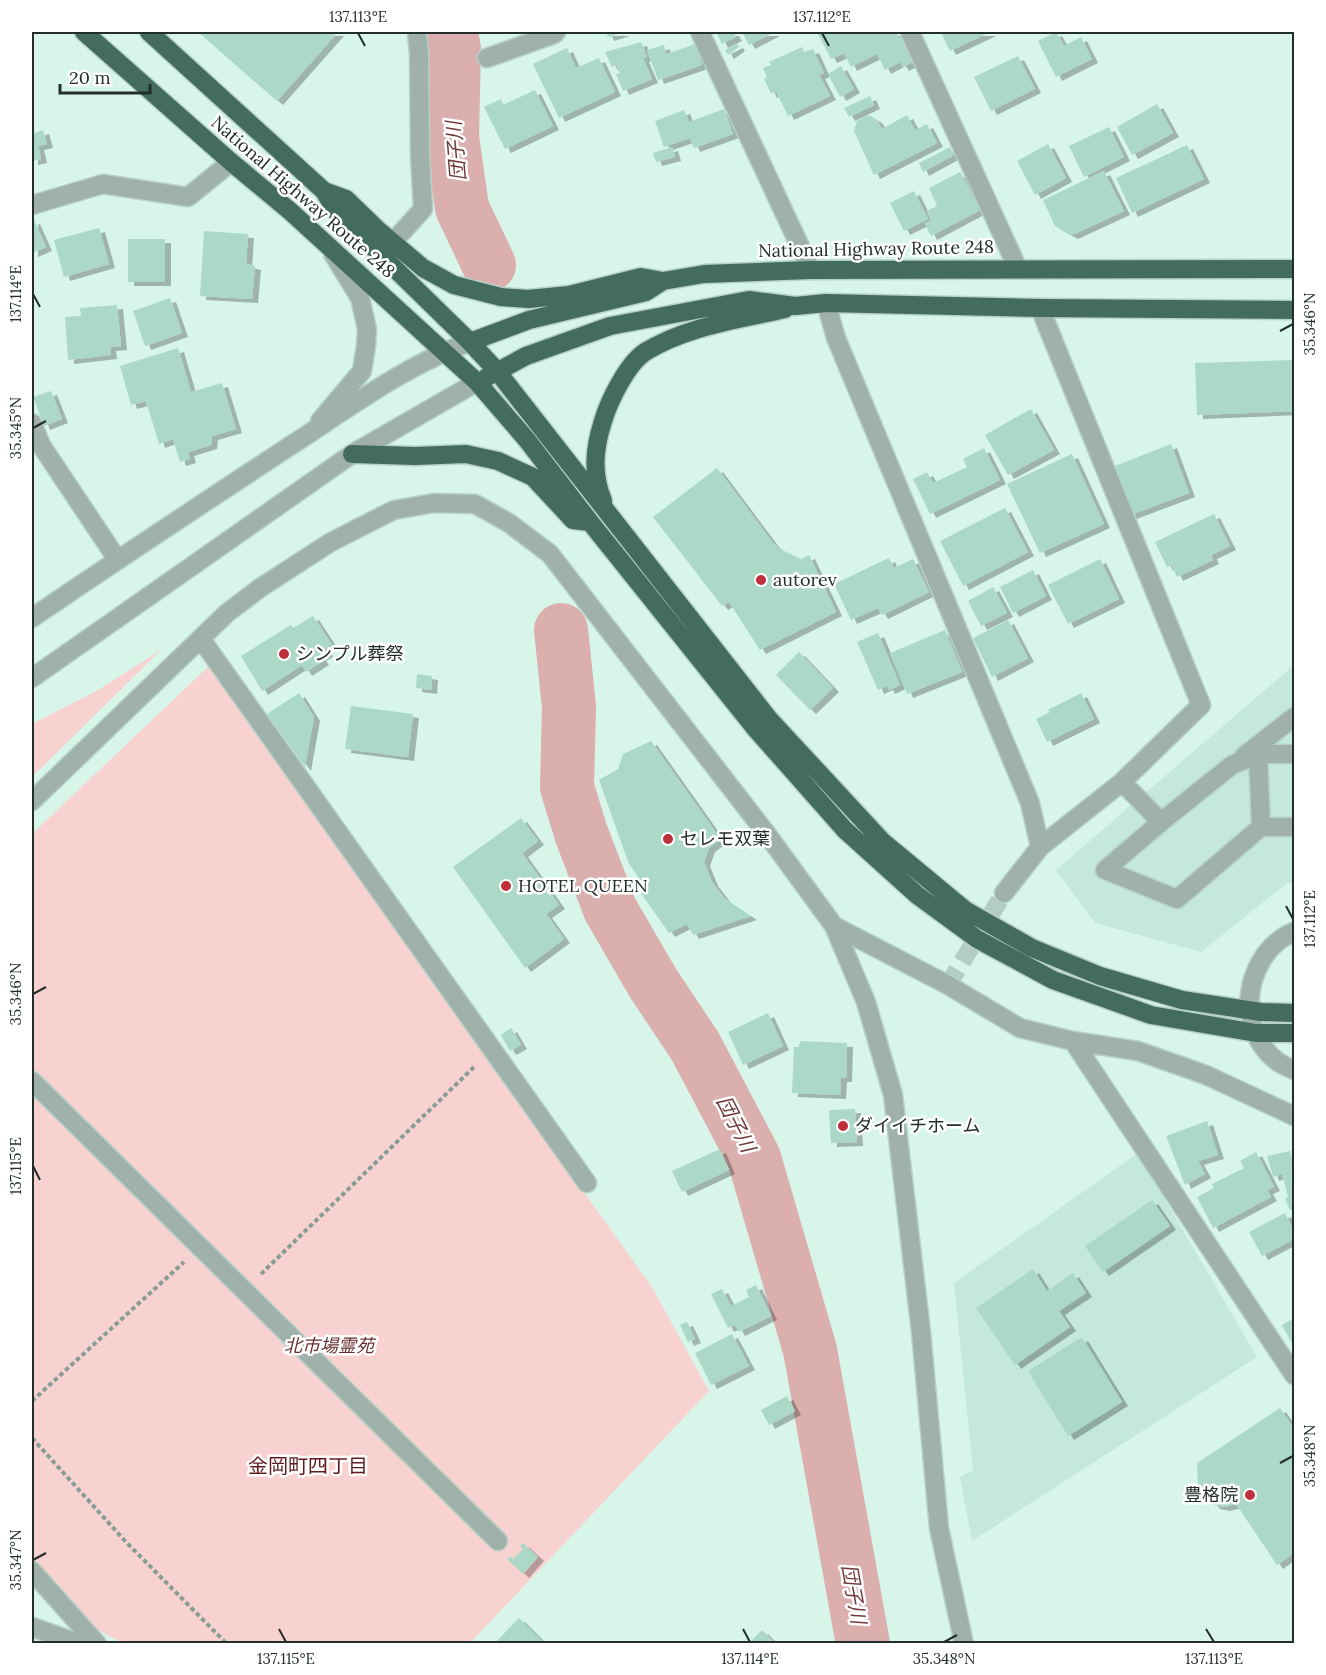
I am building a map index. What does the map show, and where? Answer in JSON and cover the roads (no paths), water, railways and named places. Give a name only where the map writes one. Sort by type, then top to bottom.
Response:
[{"type":"highway","name":"National Highway Route 248","points":[[84,32],[290,211],[477,382],[527,440],[754,727],[845,830],[917,895],[977,939],[1053,980],[1151,1015],[1256,1033],[1294,1033]]},
{"type":"highway","name":"National Highway Route 248","points":[[149,32],[324,191],[336,211],[497,371],[769,719],[883,842],[965,910],[1032,948],[1100,976],[1182,1000],[1250,1010],[1294,1013]]},
{"type":"highway","points":[[324,191],[346,199],[392,243],[423,268],[454,285],[501,297],[528,299],[569,295],[641,277],[663,281]]},
{"type":"highway","name":"National Highway Route 248","points":[[470,342],[529,320],[646,292],[663,281],[704,274],[811,270],[1018,268],[1294,269]]},
{"type":"highway","points":[[477,382],[526,356],[610,326],[749,300],[795,306]]},
{"type":"highway","points":[[609,516],[597,486],[594,460],[598,436],[607,407],[623,378],[644,353],[692,330],[795,306],[826,303],[1294,310]]},
{"type":"highway","points":[[352,454],[415,456],[466,454],[498,461],[533,477],[573,520],[590,522]]},
{"type":"street","points":[[392,243],[423,209],[417,32]]},
{"type":"street","points":[[487,58],[556,32]]},
{"type":"street","points":[[700,32],[811,270]]},
{"type":"street","points":[[910,32],[1018,268]]},
{"type":"street","points":[[32,205],[103,184],[188,197],[231,162]]},
{"type":"street","points":[[309,434],[362,371],[366,346],[367,329],[360,298],[330,247]]},
{"type":"street","points":[[826,303],[836,338],[1030,802],[1040,847]]},
{"type":"street","points":[[1004,894],[1040,847],[1122,782],[1201,705],[1040,308]]},
{"type":"street","points":[[32,618],[117,559],[382,386],[445,351],[470,342]]},
{"type":"street","points":[[32,678],[352,454],[477,382]]},
{"type":"street","points":[[32,423],[41,445],[117,559]]},
{"type":"street","points":[[32,801],[227,614],[260,588],[332,542],[394,510],[434,502],[476,504],[509,523],[550,554],[759,823],[834,926],[866,1002],[893,1095],[921,1332],[939,1528],[964,1644]]},
{"type":"street","points":[[201,639],[587,1183]]},
{"type":"street","points":[[1294,717],[1161,822],[1105,870],[1177,899],[1262,827],[1294,827]]},
{"type":"street","points":[[1232,765],[1258,754],[1294,754]]},
{"type":"street","points":[[1258,754],[1262,827]]},
{"type":"street","points":[[1122,782],[1161,822]]},
{"type":"street","points":[[834,926],[948,986],[1020,1028],[1072,1041],[1138,1051],[1206,1075],[1294,1116]]},
{"type":"street","points":[[1294,932],[1268,950],[1255,971],[1248,995],[1250,1021],[1261,1043],[1278,1061],[1294,1070]]},
{"type":"street","points":[[1072,1041],[1294,1375]]},
{"type":"street","points":[[32,1081],[498,1540]]},
{"type":"street","points":[[32,1571],[97,1644]]},
{"type":"street","points":[[32,1627],[80,1644]]},
{"type":"waterway","name":"団子川","points":[[451,32],[454,49],[452,137],[462,208],[489,265]]},
{"type":"waterway","name":"団子川","points":[[561,630],[569,707],[567,787],[581,833],[610,909],[653,983],[695,1046],[754,1158],[810,1350],[863,1644]]},
{"type":"tunnel","points":[[948,985],[1004,893]]},
{"type":"place","name":"autorev","points":[[761,580]]},
{"type":"place","name":"シンプル葬祭","points":[[284,654]]},
{"type":"place","name":"セレモ双葉","points":[[668,839]]},
{"type":"place","name":"HOTEL QUEEN","points":[[506,886]]},
{"type":"place","name":"ダイイチホーム","points":[[843,1126]]},
{"type":"place","name":"豊格院","points":[[1250,1495]]},
{"type":"district","name":"金岡町四丁目","points":[[308,1466]]},
{"type":"park label","name":"北市場霊苑","points":[[329,1346]]}]
